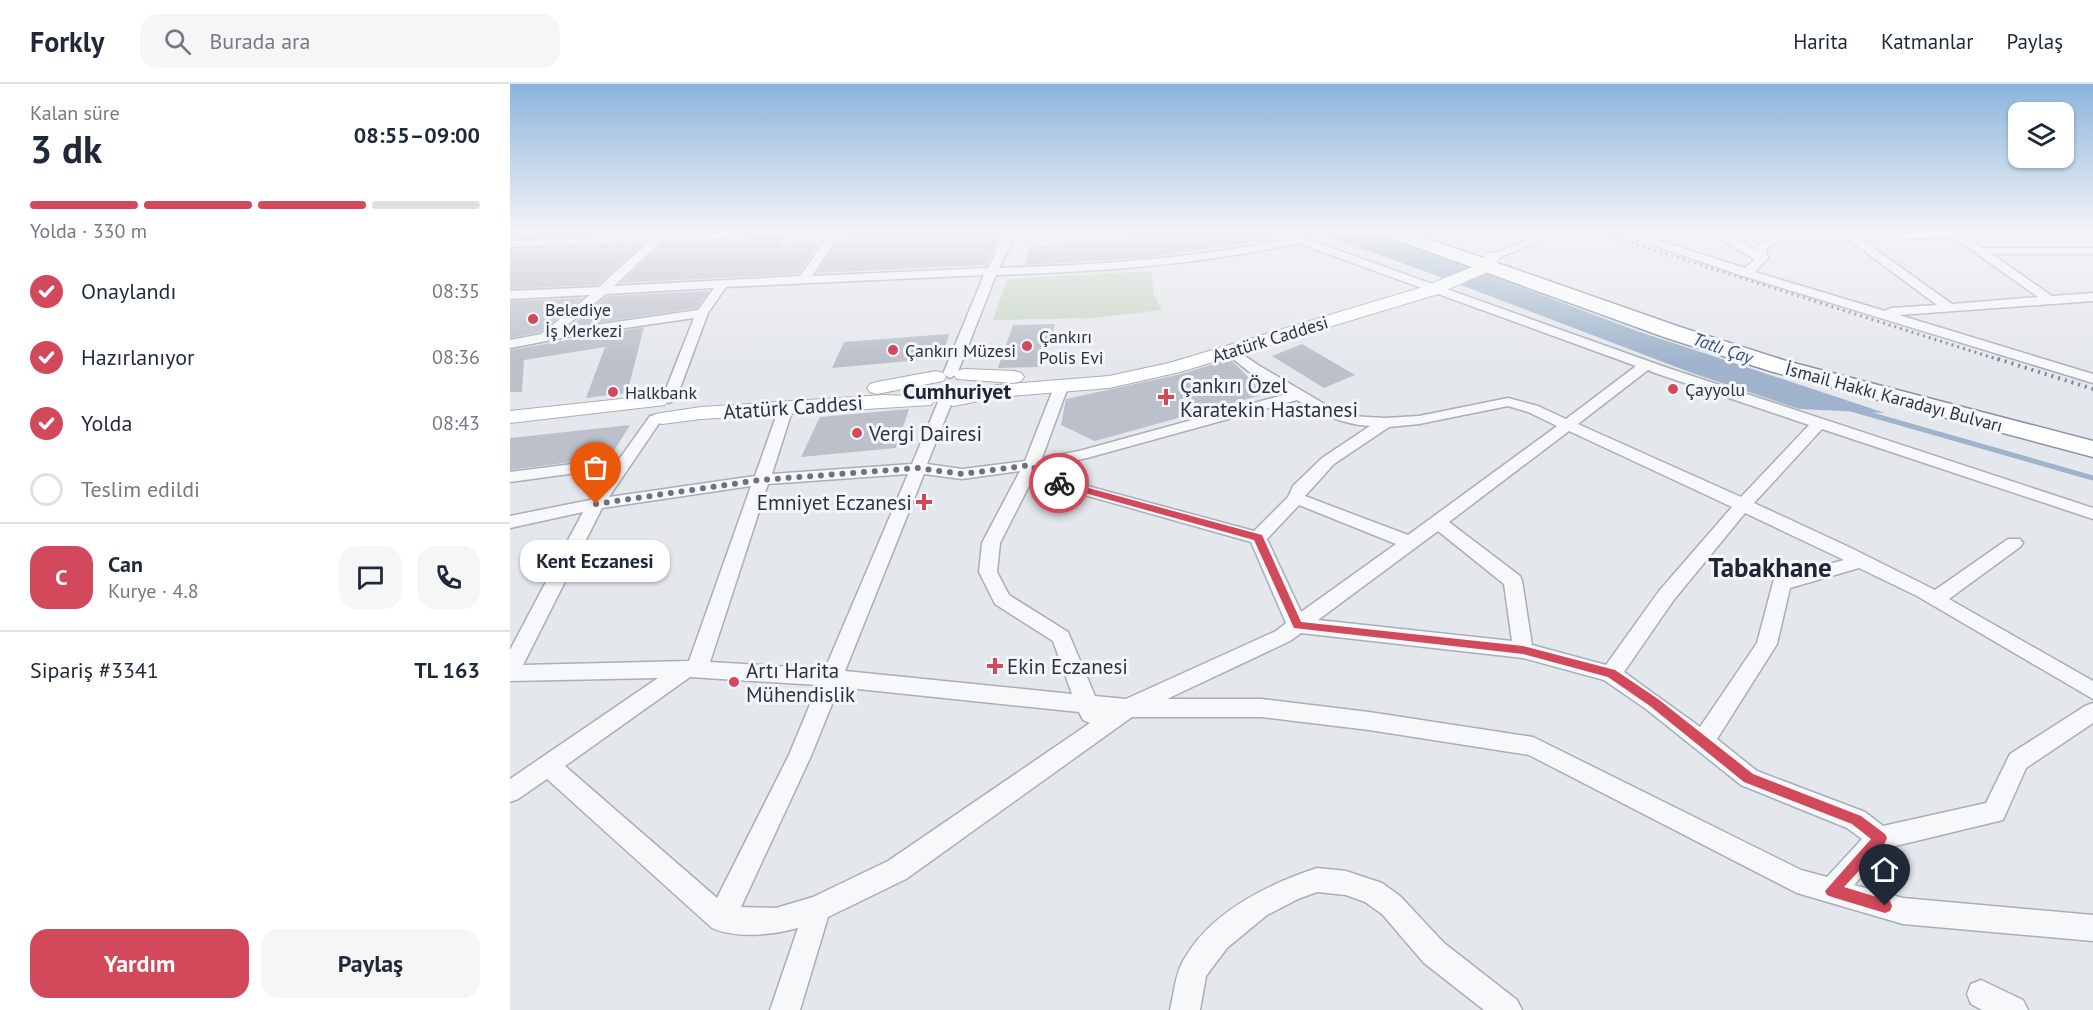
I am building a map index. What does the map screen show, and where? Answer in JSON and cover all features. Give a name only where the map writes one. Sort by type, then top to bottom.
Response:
[{"type":"highway","name":"İsmail Hakkı Karadayı Bulvarı","points":[[1520,275],[1778,366],[2093,449]]},
{"type":"highway","points":[[1524,275],[1782,358],[2093,435]]},
{"type":"main road","points":[[1430,284],[1451,275]]},
{"type":"main road","name":"Atatürk Caddesi","points":[[510,417],[663,409],[701,412],[885,401],[941,401],[998,391],[1109,382],[1141,376],[1232,351],[1430,284]]},
{"type":"main road","name":"Atatürk Caddesi","points":[[510,430],[620,418],[710,399],[873,389],[950,376],[1045,376],[1136,367],[1430,284]]},
{"type":"main road","points":[[950,376],[972,380],[973,387],[966,395],[941,401],[917,396],[917,389],[924,382],[950,376]]},
{"type":"street","points":[[544,338],[619,275]]},
{"type":"street","points":[[802,280],[805,275]]},
{"type":"street","points":[[510,295],[904,275]]},
{"type":"street","points":[[950,376],[991,275]]},
{"type":"street","points":[[1404,275],[1646,365],[2093,514]]},
{"type":"street","points":[[1752,275],[1883,313],[2093,379]]},
{"type":"street","points":[[1904,275],[1948,307]]},
{"type":"street","points":[[2014,275],[2048,299]]},
{"type":"street","points":[[721,286],[702,313],[663,409],[596,504],[510,671],[692,669],[831,678],[1128,708],[1261,708],[1369,721],[1533,746],[1797,880],[1903,911],[2093,928]]},
{"type":"street","points":[[1883,313],[2093,297]]},
{"type":"street","points":[[510,344],[702,313]]},
{"type":"street","points":[[1232,351],[1253,368],[1298,395],[1328,412],[1349,420],[1384,423],[1430,418],[1508,402],[1569,423],[1843,551],[1858,562],[1937,598],[1949,608],[2093,691]]},
{"type":"street","points":[[549,766],[721,919],[776,921],[817,909],[897,870],[1128,708],[1283,636],[1646,365]]},
{"type":"street","points":[[1061,387],[1031,465],[991,543],[987,572],[1002,599],[1061,637],[1097,730]]},
{"type":"street","points":[[510,522],[596,504],[760,480],[918,468],[962,474],[1031,465],[1093,452],[1298,395]]},
{"type":"street","points":[[721,919],[800,756],[918,468],[941,401]]},
{"type":"street","points":[[510,792],[692,669],[786,408]]},
{"type":"street","points":[[1258,538],[1295,499],[1299,490],[1328,461],[1384,423]]},
{"type":"street","points":[[1611,674],[1666,596],[1743,505],[1818,424]]},
{"type":"street","points":[[510,477],[624,462]]},
{"type":"street","points":[[1031,465],[1048,480],[1258,538]]},
{"type":"street","points":[[1295,499],[1314,504],[1410,543]]},
{"type":"street","points":[[1438,522],[1513,581],[1523,650]]},
{"type":"street","points":[[1258,538],[1297,625]]},
{"type":"street","points":[[1937,598],[2014,543]]},
{"type":"street","points":[[1702,743],[1767,644],[1781,584],[1858,562]]},
{"type":"street","points":[[1297,625],[1523,650],[1611,674],[1654,703],[1749,778],[1856,820],[1880,838]]},
{"type":"street","points":[[1832,891],[1880,838],[1995,812],[2018,761],[2093,712]]},
{"type":"street","points":[[1185,1010],[1193,970],[1217,938],[1258,906],[1291,889],[1317,880],[1346,884],[1373,892],[1391,905],[1434,953],[1507,1010]]},
{"type":"street","points":[[785,1010],[817,909]]},
{"type":"street","points":[[1981,994],[2013,1010]]},
{"type":"green space","points":[[1075,275],[1152,275],[1154,295],[1162,310],[1092,318],[993,320],[1007,279]]},
{"type":"water","points":[[1435,275],[1489,275],[1637,331],[1885,413],[1799,409],[1692,373]]},
{"type":"building","points":[[510,275],[609,275],[598,285],[510,289]]},
{"type":"building","points":[[628,275],[775,275],[620,283]]},
{"type":"building","points":[[709,291],[697,308],[569,327],[607,296]]},
{"type":"building","name":"Belediye İş Merkezi","points":[[583,298],[540,332],[510,338],[510,301]]},
{"type":"building","name":"Çankırı Polis Evi","points":[[1055,324],[1043,367],[998,368],[1013,325]]},
{"type":"building","points":[[644,327],[627,393],[586,398],[605,347],[524,360],[522,392],[510,392],[510,350]]},
{"type":"building","name":"Çankırı Müzesi","points":[[949,334],[942,358],[832,368],[844,342]]},
{"type":"building","points":[[1302,344],[1355,375],[1324,388],[1272,356]]},
{"type":"building","name":"Çankırı Özel Karatekin Hastanesi","points":[[1230,359],[1265,394],[1095,441],[1061,425],[1066,399],[1181,374]]},
{"type":"building","name":"Vergi Dairesi","points":[[909,409],[896,448],[801,457],[820,417]]},
{"type":"building","points":[[630,425],[610,457],[510,470],[510,438]]},
{"type":"waterway","name":"Tatlı Çay","points":[[1851,409],[2093,478]]},
{"type":"railway","points":[[1733,275],[2003,361]]},
{"type":"railway","points":[[1998,359],[2093,389]]},
{"type":"way so far","points":[[596,504],[760,480],[918,468],[962,474],[1031,465],[1048,480],[1059,483]]},
{"type":"place","name":"Belediye İş Merkezi","points":[[533,319]]},
{"type":"place","name":"Çankırı Polis Evi","points":[[1027,346]]},
{"type":"place","name":"Çankırı Müzesi","points":[[893,350]]},
{"type":"place","name":"Çayyolu","points":[[1673,389]]},
{"type":"place","name":"Halkbank","points":[[613,392]]},
{"type":"place","name":"Çankırı Özel Karatekin Hastanesi","points":[[1166,397]]},
{"type":"place","name":"Vergi Dairesi","points":[[857,433]]},
{"type":"place","name":"Emniyet Eczanesi","points":[[924,502]]},
{"type":"place","name":"Kent Eczanesi","points":[[596,504]]},
{"type":"place","name":"Ekin Eczanesi","points":[[995,666]]},
{"type":"place","name":"Artı Harita Mühendislik","points":[[734,682]]},
{"type":"district","name":"Cumhuriyet","points":[[957,391]]},
{"type":"district","name":"Tabakhane","points":[[1770,567]]},
{"type":"route","points":[[1059,483],[1258,538],[1297,625],[1523,650],[1611,674],[1654,703],[1749,778],[1856,820],[1880,838],[1832,891],[1885,906]]}]
